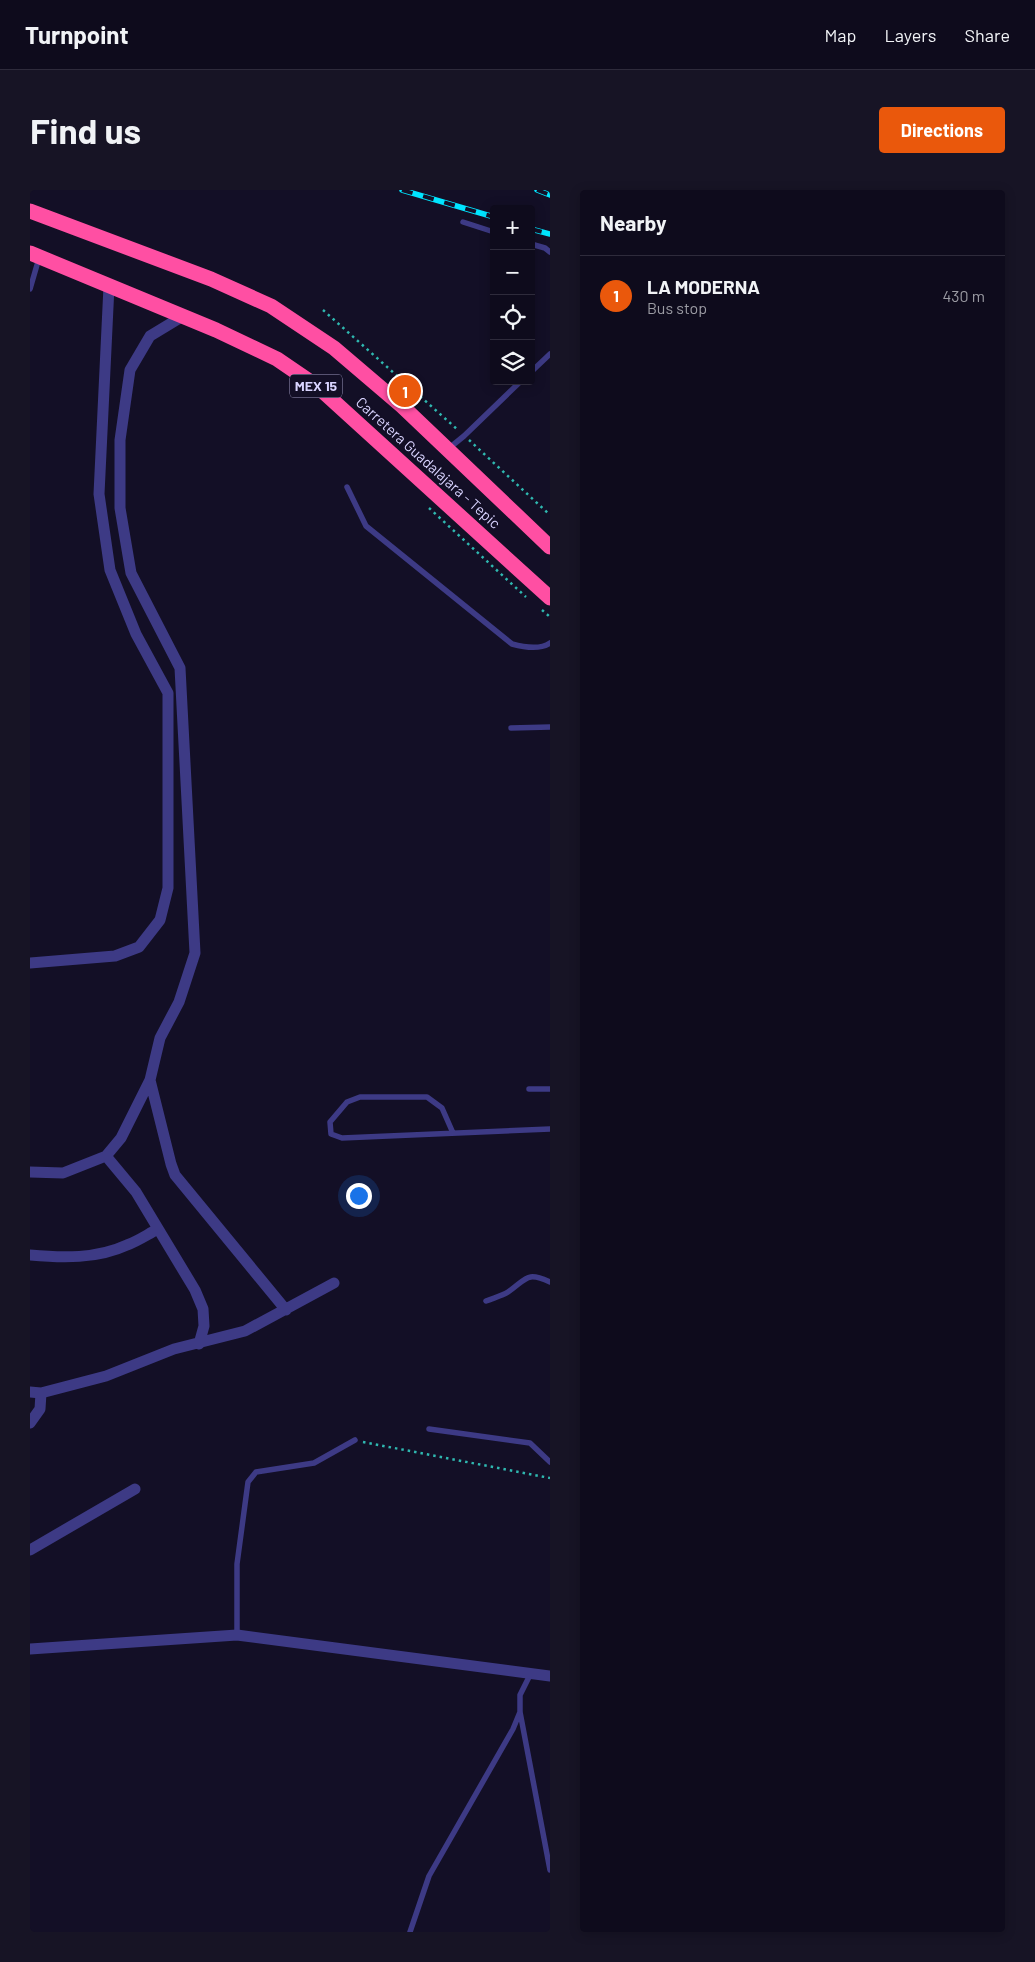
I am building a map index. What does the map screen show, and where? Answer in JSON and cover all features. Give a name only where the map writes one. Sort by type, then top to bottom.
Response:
[{"type":"highway","name":"Carretera Guadalajara - Tepic","points":[[30,211],[211,280],[272,306],[334,348],[402,406],[550,547]]},
{"type":"highway","name":"Carretera Guadalajara - Tepic","points":[[34,255],[183,316],[277,359],[318,387],[550,598]]},
{"type":"street","points":[[30,964],[115,956],[139,947],[160,920],[168,888],[168,693],[136,634],[110,570],[99,494],[109,286]]},
{"type":"street","points":[[30,1172],[63,1174],[106,1156],[122,1138],[150,1080],[160,1038],[179,1002],[195,953],[188,791],[180,668],[130,574],[120,508],[120,440],[130,370],[150,336],[183,316]]},
{"type":"street","points":[[99,494],[120,492]]},
{"type":"street","points":[[128,615],[148,607]]},
{"type":"street","points":[[153,666],[174,656]]},
{"type":"street","points":[[168,793],[188,791]]},
{"type":"street","points":[[150,1080],[170,1164],[175,1175],[286,1310]]},
{"type":"street","points":[[106,1156],[136,1192],[195,1290],[203,1310],[204,1326],[199,1344]]},
{"type":"street","points":[[30,1255],[61,1258],[101,1254],[126,1246],[158,1229]]},
{"type":"street","points":[[30,1423],[40,1409],[36,1392],[106,1376],[174,1349],[245,1331],[334,1282]]},
{"type":"street","points":[[30,1550],[135,1489]]},
{"type":"street","points":[[30,1649],[237,1635],[550,1676]]},
{"type":"lane","points":[[463,222],[490,231]]},
{"type":"lane","points":[[535,245],[545,248],[550,252]]},
{"type":"lane","points":[[30,290],[34,255]]},
{"type":"lane","points":[[535,368],[550,354]]},
{"type":"lane","points":[[448,449],[517,385]]},
{"type":"lane","points":[[347,487],[366,526],[512,644],[524,647],[546,646],[550,643]]},
{"type":"lane","points":[[511,728],[550,727]]},
{"type":"lane","points":[[529,1089],[550,1089]]},
{"type":"lane","points":[[453,1133],[442,1108],[426,1097],[360,1097],[347,1102],[330,1122],[331,1134],[342,1138],[550,1129]]},
{"type":"lane","points":[[486,1301],[508,1292],[522,1279],[530,1276],[537,1276],[550,1282]]},
{"type":"lane","points":[[429,1429],[530,1444],[550,1462]]},
{"type":"lane","points":[[237,1635],[238,1564],[248,1482],[256,1472],[314,1463],[355,1440]]},
{"type":"lane","points":[[531,1673],[520,1695],[520,1712],[550,1870]]},
{"type":"lane","points":[[410,1932],[429,1876],[509,1738],[520,1712]]},
{"type":"path","points":[[322,310],[550,515]]},
{"type":"path","points":[[355,1440],[550,1478]]},
{"type":"railway","points":[[402,190],[490,216]]},
{"type":"railway","points":[[537,190],[550,195]]},
{"type":"railway","points":[[535,230],[550,234]]},
{"type":"place","name":"LA MODERNA","points":[[405,391]]}]
